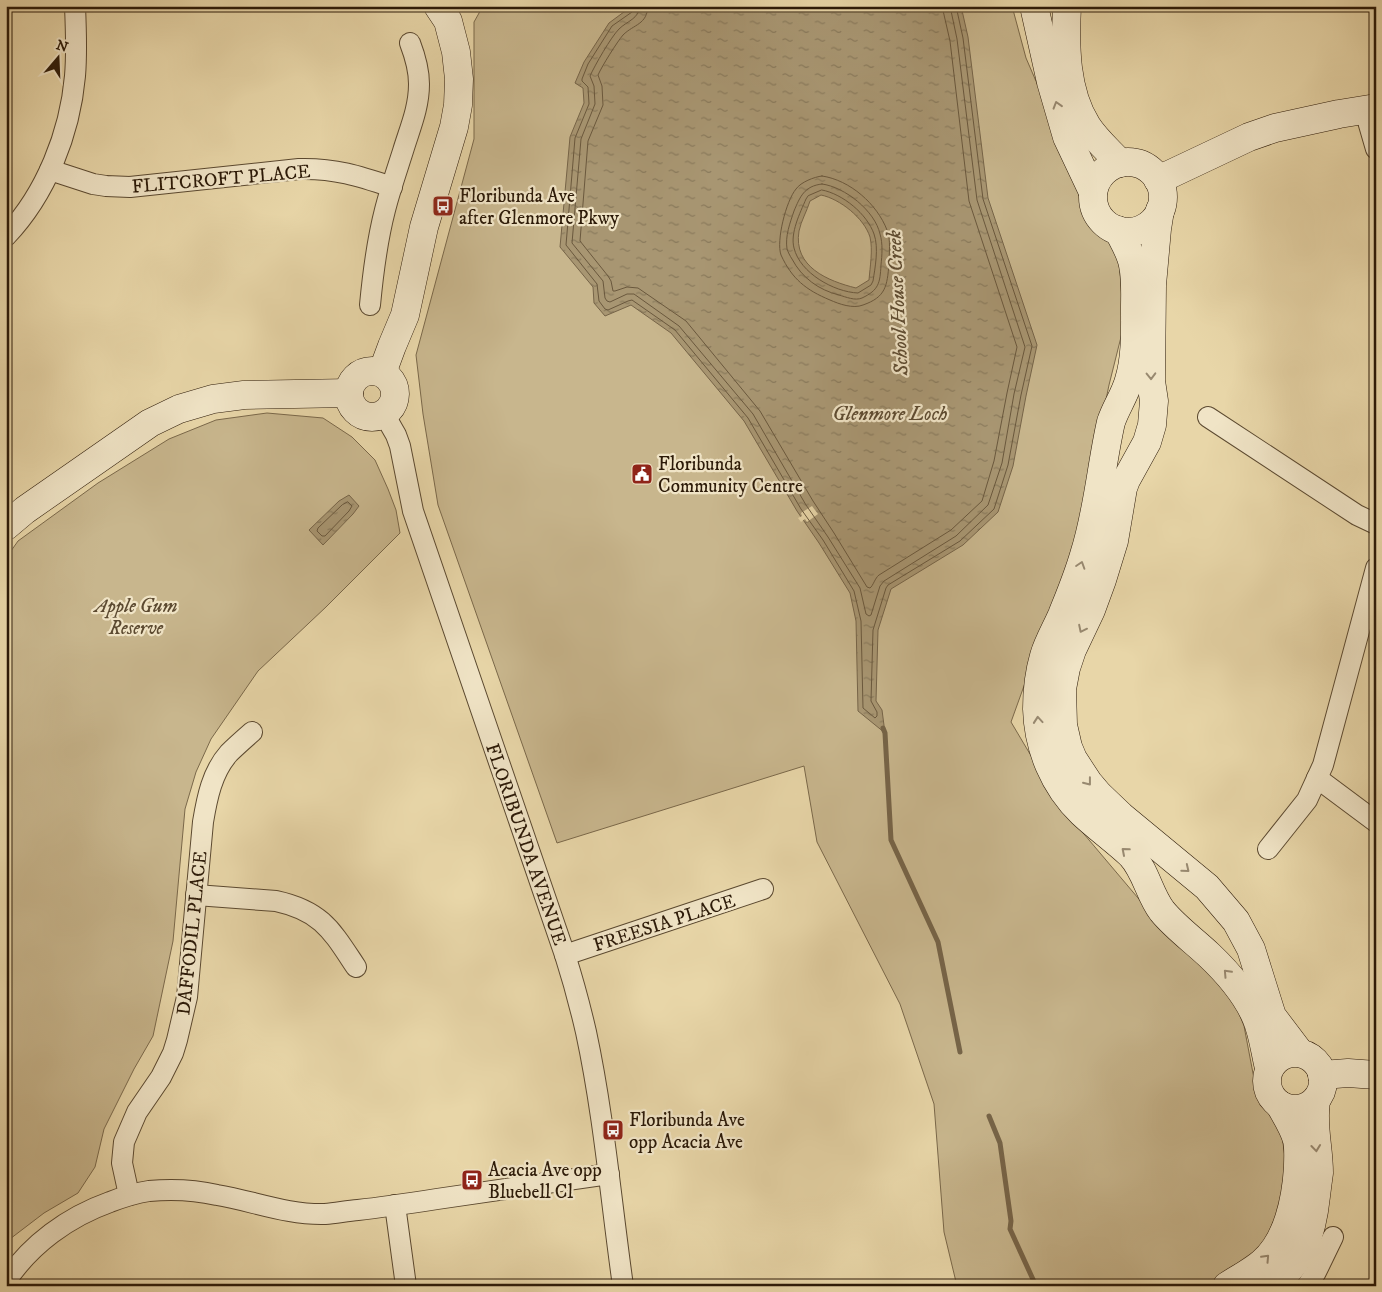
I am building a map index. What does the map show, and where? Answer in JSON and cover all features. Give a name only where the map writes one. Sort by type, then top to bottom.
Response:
[{"type":"main road","points":[[1034,6],[1051,82],[1067,137],[1093,192],[1094,204],[1099,216],[1107,225],[1118,230],[1130,232],[1142,229],[1154,221],[1160,210]]},
{"type":"main road","points":[[1067,6],[1067,59],[1072,92],[1076,104],[1088,127],[1120,163]]},
{"type":"main road","points":[[382,373],[405,315],[424,227],[456,118],[459,94],[458,67],[456,52],[444,11]]},
{"type":"main road","points":[[1158,180],[1249,137],[1275,128],[1371,109]]},
{"type":"main road","points":[[1093,192],[1097,180],[1104,171],[1114,164],[1126,162],[1138,163],[1149,169],[1162,186],[1163,198],[1157,229],[1152,285],[1151,381],[1154,401],[1152,425],[1147,442],[1123,488],[1114,541],[1102,580],[1066,668],[1062,695],[1063,725],[1073,759],[1099,796],[1207,887],[1236,921],[1251,949],[1272,1016],[1300,1053],[1315,1061],[1319,1067],[1319,1088],[1314,1120],[1319,1172],[1314,1216],[1307,1242],[1299,1257],[1287,1273],[1271,1286]]},
{"type":"main road","points":[[1118,230],[1128,249],[1133,265],[1136,330],[1133,363],[1126,391],[1114,412],[1111,422],[1094,517],[1084,557],[1042,664],[1038,683],[1037,707],[1040,738],[1054,777],[1070,801],[1092,823],[1131,855],[1162,911],[1236,982],[1256,1018],[1269,1068]]},
{"type":"main road","points":[[370,371],[382,373],[388,377],[395,389],[394,403],[390,410],[378,417],[363,416],[357,412],[352,407],[348,393],[353,381],[363,372],[370,371]]},
{"type":"main road","points":[[6,526],[25,510],[150,423],[179,409],[212,399],[244,395],[348,393]]},
{"type":"main road","points":[[1300,1053],[1291,1053],[1274,1061],[1269,1068],[1266,1078],[1267,1089],[1272,1098],[1280,1105],[1289,1109],[1299,1109],[1308,1106],[1319,1088],[1348,1073],[1376,1075]]},
{"type":"main road","points":[[1227,1286],[1264,1262],[1282,1235],[1290,1216],[1295,1197],[1297,1177],[1297,1141],[1293,1129],[1280,1105]]},
{"type":"street","points":[[6,236],[26,212],[37,194],[50,170],[64,130],[75,74],[75,6]]},
{"type":"street","points":[[370,305],[375,258],[385,209],[415,118],[419,94],[416,60],[410,42]]},
{"type":"street","points":[[1371,109],[1376,149]]},
{"type":"street","name":"FLITCROFT PLACE","points":[[50,170],[93,184],[130,187],[316,168],[352,174],[392,188]]},
{"type":"street","name":"FLORIBUNDA AVENUE","points":[[384,414],[400,446],[413,511],[565,955],[586,1032],[597,1091],[622,1286]]},
{"type":"street","points":[[1208,416],[1357,514],[1376,524]]},
{"type":"street","points":[[1268,849],[1304,804],[1323,765],[1372,599],[1376,568]]},
{"type":"street","name":"DAFFODIL PLACE","points":[[128,1195],[122,1163],[124,1142],[137,1112],[167,1066],[177,1040],[187,997],[203,822],[207,798],[222,763],[228,754],[252,732]]},
{"type":"street","points":[[1317,778],[1376,822]]},
{"type":"street","name":"FREESIA PLACE","points":[[565,955],[763,889]]},
{"type":"street","points":[[196,895],[276,901],[302,909],[324,923],[333,932],[356,967]]},
{"type":"street","points":[[6,1281],[26,1256],[51,1233],[71,1220],[91,1209],[128,1195],[149,1191],[197,1192],[224,1196],[278,1210],[324,1214],[609,1174]]},
{"type":"street","points":[[395,1205],[406,1286]]},
{"type":"street","points":[[1307,1286],[1333,1238]]},
{"type":"green space","points":[[483,6],[1012,6],[1026,58],[1061,139],[1094,231],[1118,247],[1124,325],[1109,385],[1078,536],[1011,722],[1062,808],[1160,924],[1229,988],[1244,1026],[1256,1089],[1281,1129],[1285,1157],[1283,1202],[1262,1246],[1207,1286],[957,1286],[944,1232],[934,1104],[900,1004],[817,842],[804,766],[557,843],[438,505],[423,414],[416,355],[474,139],[474,22]]},
{"type":"green space","name":"Apple Gum Reserve","points":[[267,413],[323,418],[352,437],[375,460],[396,510],[400,533],[258,671],[211,739],[196,772],[185,809],[173,941],[153,1036],[104,1129],[95,1167],[78,1193],[44,1213],[6,1242],[6,558],[18,541],[98,483],[169,439],[216,420]]},
{"type":"water","name":"Glenmore Loch","points":[[632,6],[961,6],[968,37],[988,198],[1037,345],[1013,466],[998,512],[963,545],[891,589],[878,630],[876,701],[882,710],[885,733],[858,711],[856,621],[850,593],[797,511],[744,421],[671,333],[631,305],[605,316],[594,303],[593,287],[560,247],[570,137],[584,103],[583,88],[575,83],[584,62],[609,23]],"holes":[[[821,195],[843,205],[857,216],[870,237],[869,280],[856,288],[824,276],[807,263],[801,254],[799,231],[810,201]]]},
{"type":"water","points":[[349,495],[359,506],[323,545],[309,530],[339,501]]},
{"type":"pier","points":[[812,506],[818,514],[807,522],[805,519],[801,522],[798,518],[802,516],[801,513]]},
{"type":"waterway","name":"School House Creek","points":[[883,728],[885,733],[891,840],[938,942],[960,1052]]},
{"type":"waterway","name":"School House Creek","points":[[989,1116],[1000,1143],[1011,1221],[1010,1229],[1036,1286]]},
{"type":"place","name":"Floribunda Ave after Glenmore Pkwy","points":[[443,206]]},
{"type":"place","name":"Floribunda Community Centre","points":[[642,474]]},
{"type":"place","name":"Floribunda Ave opp Acacia Ave","points":[[613,1130]]},
{"type":"place","name":"Acacia Ave opp Bluebell Cl","points":[[472,1180]]}]
